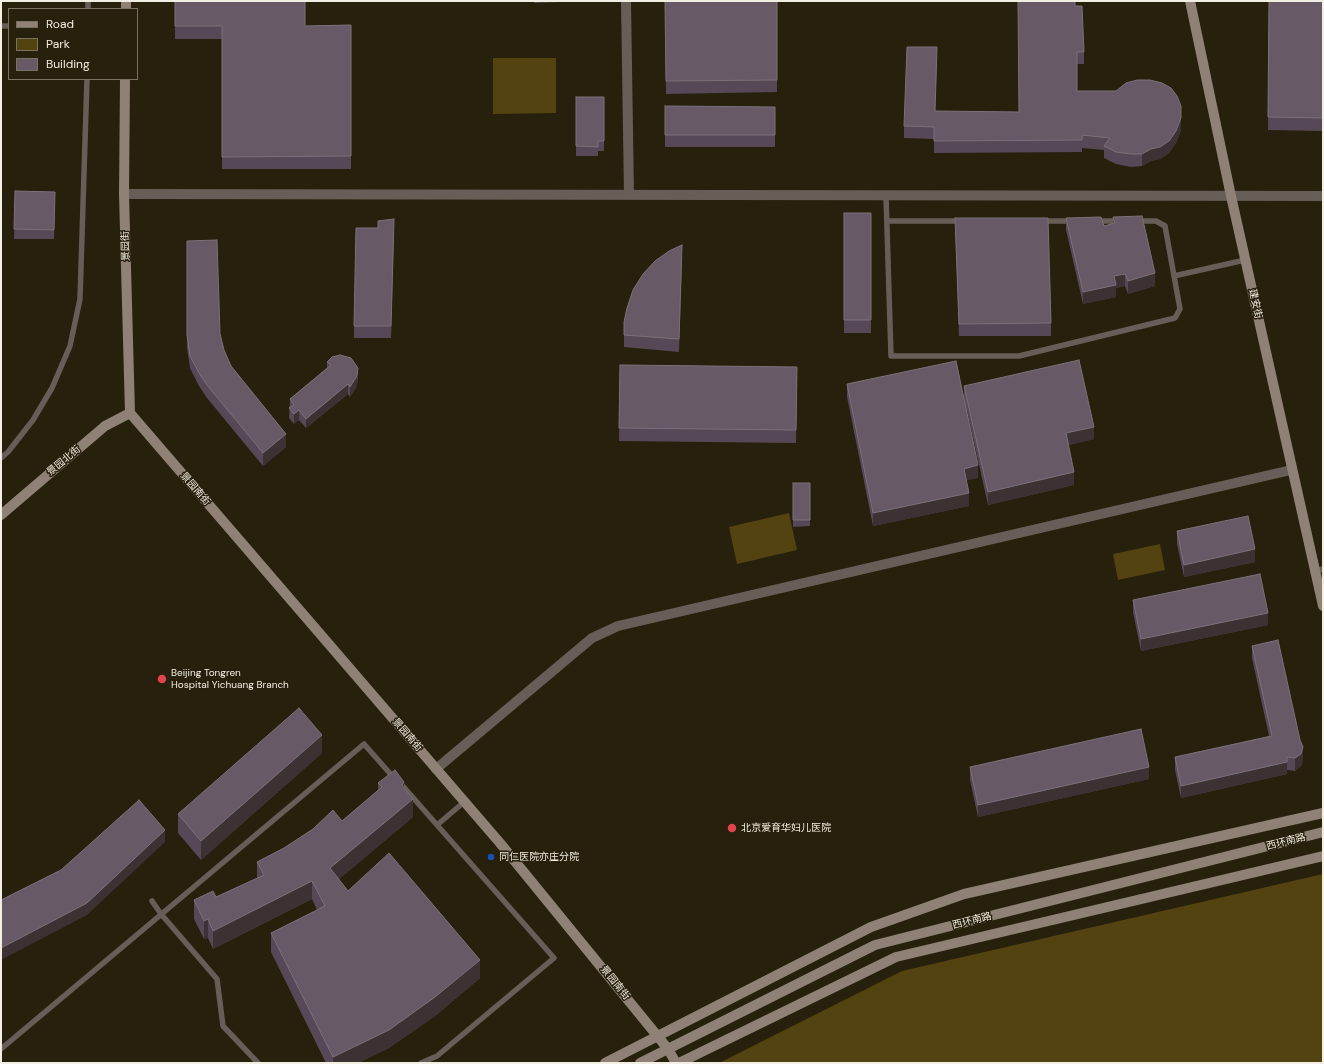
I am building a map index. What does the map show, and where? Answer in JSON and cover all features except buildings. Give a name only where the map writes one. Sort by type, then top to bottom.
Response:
[{"type":"street","points":[[626,1],[629,195]]},
{"type":"street","name":"建安街","points":[[1190,1],[1291,470],[1319,570],[1323,606]]},
{"type":"street","name":"景园街","points":[[125,80],[124,194],[130,413]]},
{"type":"street","points":[[124,194],[1323,196]]},
{"type":"street","name":"景园北街","points":[[1,515],[105,426],[130,413]]},
{"type":"street","name":"景园南街","points":[[130,413],[500,843],[658,1036],[676,1063]]},
{"type":"street","points":[[436,769],[592,638],[618,626],[1291,470]]},
{"type":"street","points":[[605,1063],[871,927],[964,894],[1323,813]]},
{"type":"street","name":"西环南路","points":[[640,1063],[876,945],[1323,832]]},
{"type":"street","name":"西环南路","points":[[679,1063],[896,957],[1323,856]]},
{"type":"lane","points":[[1,458],[8,452],[34,420],[52,388],[70,346],[80,299],[87,80]]},
{"type":"lane","points":[[886,196],[891,356],[1020,356],[1175,318],[1180,309],[1165,226],[1156,221],[1132,221]]},
{"type":"lane","points":[[887,221],[966,221]]},
{"type":"lane","points":[[1037,221],[1077,221]]},
{"type":"lane","points":[[1085,221],[1124,221]]},
{"type":"lane","points":[[1174,276],[1245,260]]},
{"type":"lane","points":[[1,1049],[364,744],[554,958],[434,1060],[421,1063]]},
{"type":"lane","points":[[437,825],[464,802]]},
{"type":"lane","points":[[152,901],[161,914],[217,979],[223,1026],[258,1063]]},
{"type":"green space","points":[[493,58],[556,58],[556,113],[493,114]]},
{"type":"green space","points":[[789,513],[797,550],[737,564],[729,527]]},
{"type":"green space","points":[[1160,544],[1165,570],[1118,580],[1113,554]]},
{"type":"green space","points":[[1323,874],[1323,1062],[719,1063],[902,971]]},
{"type":"place","name":"Beijing Tongren Hospital Yichuang Branch","points":[[162,679]]},
{"type":"place","name":"北京爱育华妇儿医院","points":[[732,828]]},
{"type":"place","name":"同仁医院亦庄分院","points":[[491,857]]}]
